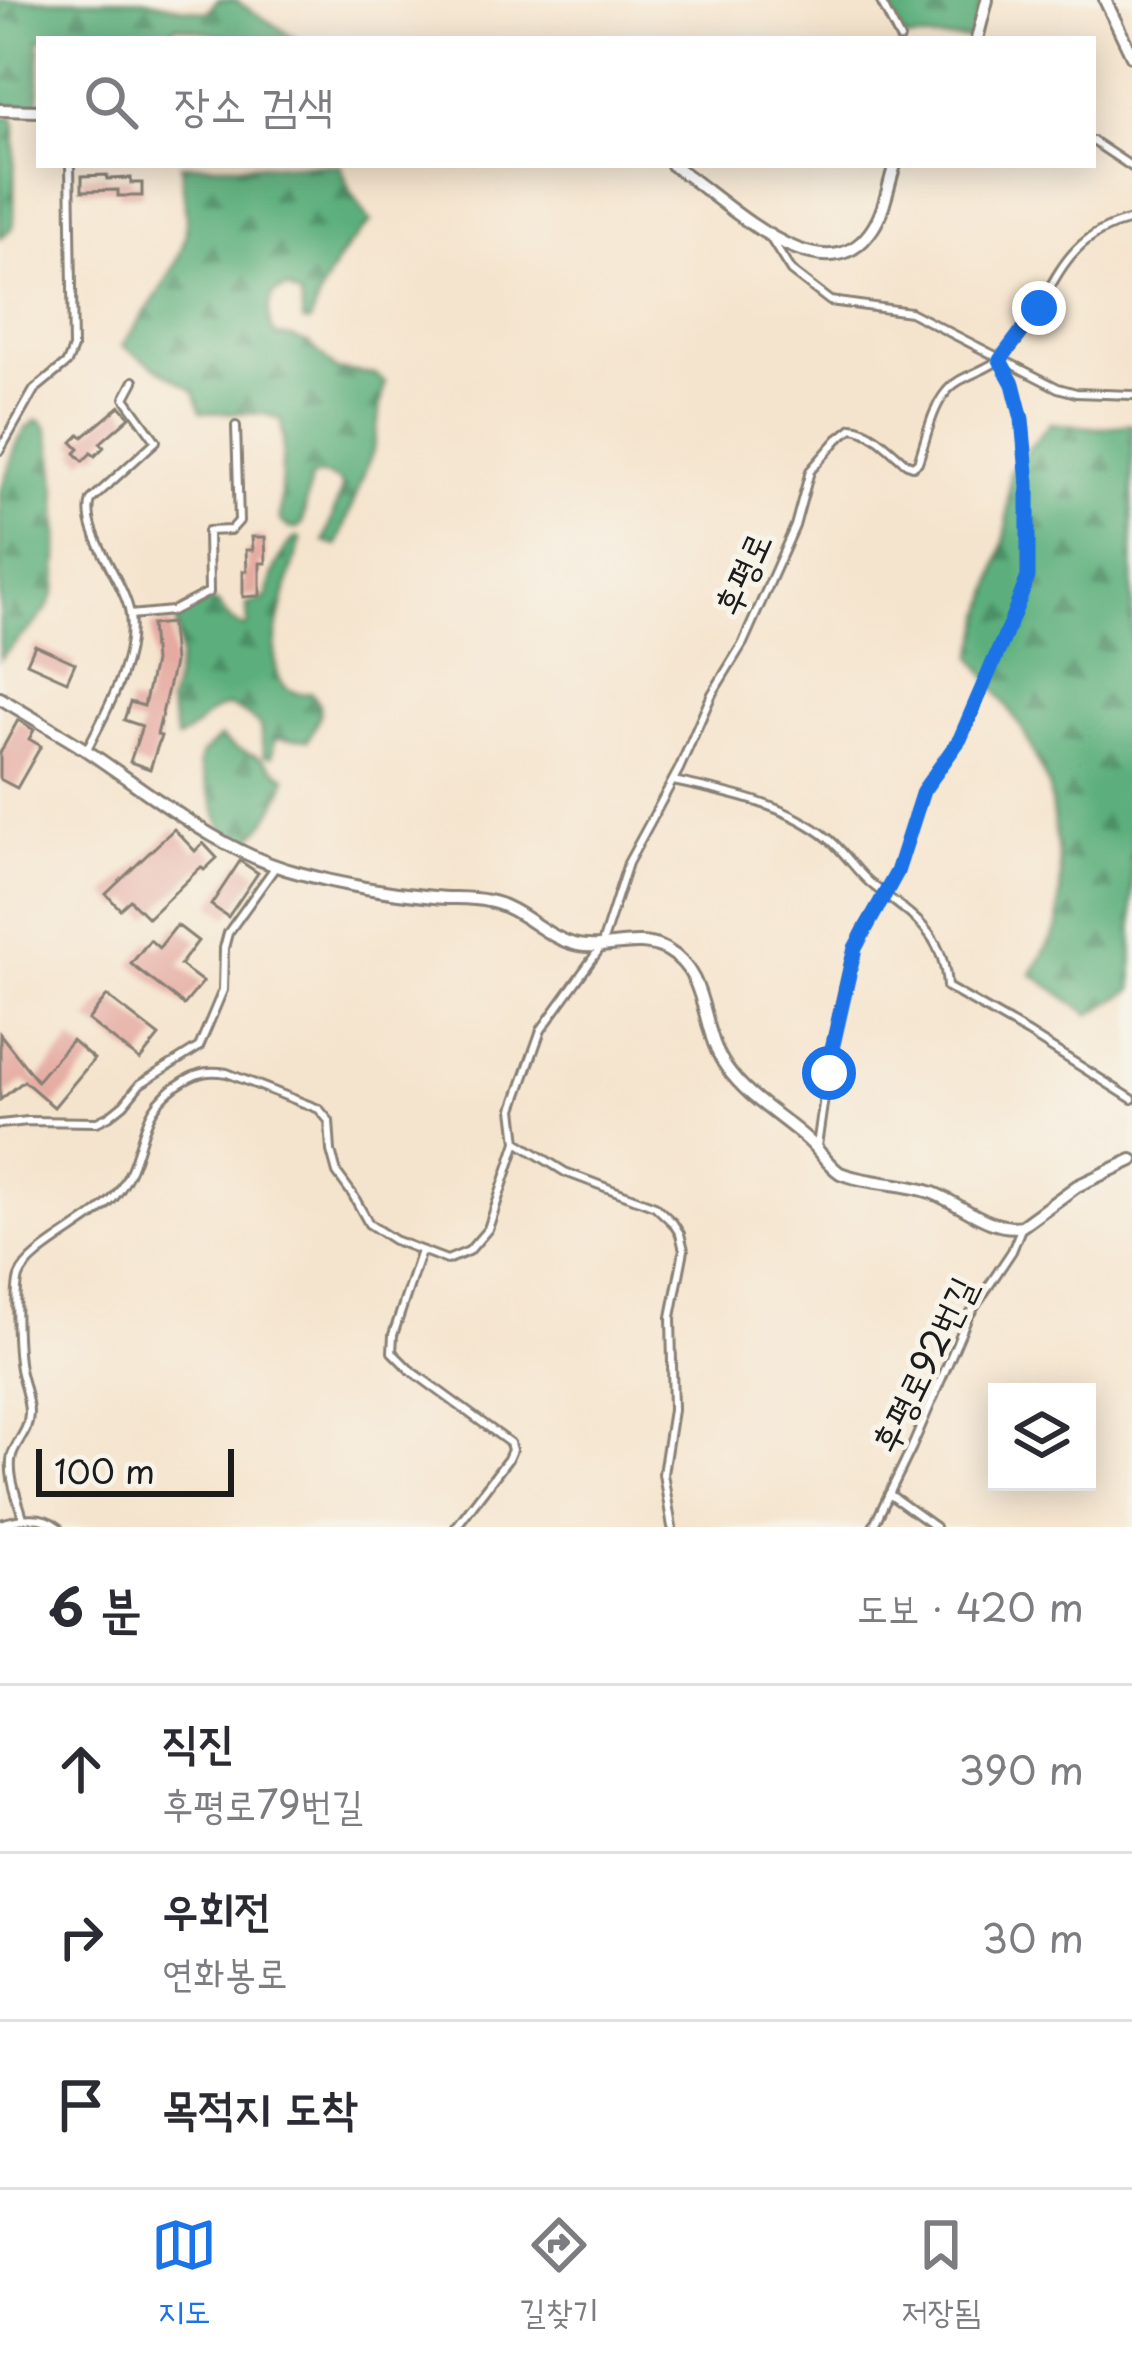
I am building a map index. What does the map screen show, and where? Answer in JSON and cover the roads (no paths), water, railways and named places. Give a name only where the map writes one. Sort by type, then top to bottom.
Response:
[{"type":"street","points":[[978,36],[987,0]]},
{"type":"street","points":[[1105,0],[1132,56]]},
{"type":"street","points":[[0,110],[36,111]]},
{"type":"street","points":[[676,168],[788,246],[820,257],[853,247],[873,228],[894,168]]},
{"type":"street","points":[[0,698],[196,824],[276,866],[352,885],[485,900],[524,915],[564,941],[602,947],[628,941],[672,953],[694,976],[712,1042],[738,1083],[816,1148],[830,1166],[851,1178],[915,1188],[1012,1228],[1022,1226],[1077,1186],[1132,1160]]},
{"type":"lane","points":[[880,0],[898,36]]},
{"type":"lane","points":[[1096,143],[1132,167]]},
{"type":"lane","points":[[0,450],[34,390],[71,358],[70,168]]},
{"type":"lane","points":[[1000,360],[1082,242],[1100,228],[1132,220]]},
{"type":"lane","points":[[767,232],[791,272],[830,301],[910,311],[1058,388],[1132,395]]},
{"type":"lane","points":[[816,1148],[850,962],[863,928],[897,872],[923,791],[960,739],[1028,577],[1022,419],[1013,384],[1000,360]]},
{"type":"lane","name":"후평로","points":[[422,1251],[447,1260],[469,1251],[480,1241],[495,1212],[517,1142],[513,1109],[541,1030],[602,947],[628,863],[673,781],[712,694],[743,643],[795,526],[810,471],[852,428],[862,429],[913,466],[946,392],[1000,360]]},
{"type":"lane","points":[[86,751],[118,684],[130,615],[88,508],[156,441],[125,398],[134,381]]},
{"type":"lane","points":[[130,615],[172,611],[209,592],[208,531],[231,530],[238,520],[236,426]]},
{"type":"lane","points":[[673,781],[762,803],[825,836],[933,940],[943,955],[946,987],[1132,1099]]},
{"type":"lane","points":[[0,1124],[97,1122],[124,1104],[140,1084],[200,1047],[223,989],[228,932],[276,866]]},
{"type":"lane","points":[[23,1518],[11,1468],[14,1450],[28,1424],[29,1408],[18,1354],[19,1278],[30,1262],[113,1199],[131,1170],[158,1099],[202,1072],[227,1073],[319,1108],[329,1121],[334,1165],[368,1224],[422,1251],[397,1321],[392,1352],[510,1443],[512,1450],[456,1527]]},
{"type":"lane","points":[[517,1142],[565,1172],[655,1207],[680,1234],[684,1250],[670,1335],[673,1420],[663,1474],[672,1527]]},
{"type":"lane","name":"후평로92번길","points":[[873,1527],[968,1317],[1012,1251],[1022,1226]]},
{"type":"lane","points":[[889,1493],[934,1527]]},
{"type":"lane","points":[[0,1525],[39,1518],[58,1527]]}]
